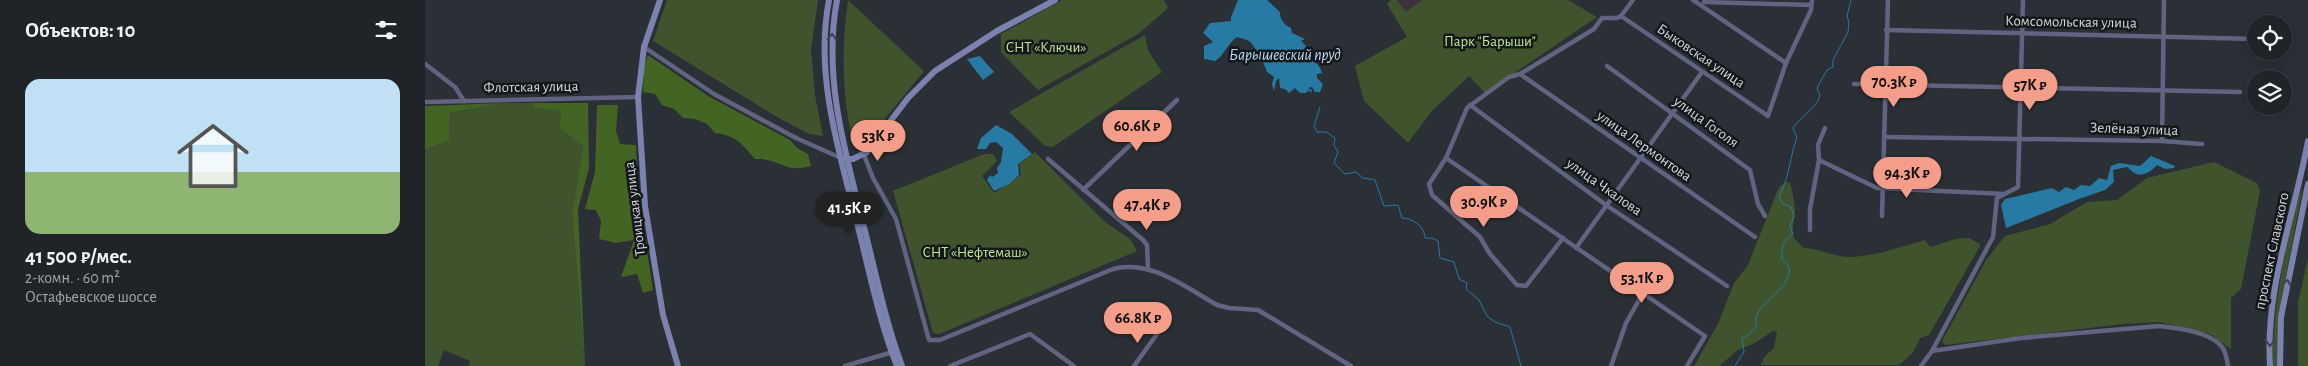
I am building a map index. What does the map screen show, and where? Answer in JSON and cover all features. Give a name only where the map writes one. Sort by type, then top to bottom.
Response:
[{"type":"main road","name":"Троицкая улица","points":[[660,0],[643,47],[638,97],[645,206],[663,315],[679,366]]},
{"type":"main road","points":[[829,0],[824,48],[829,101],[838,144],[845,159]]},
{"type":"main road","points":[[837,0],[833,23],[833,74],[835,100],[845,159],[879,313],[894,352],[902,366]]},
{"type":"main road","points":[[845,159],[864,155],[908,98],[929,76],[997,32],[1055,0]]},
{"type":"main road","name":"проспект Славского","points":[[2270,366],[2271,316],[2276,281],[2308,141]]},
{"type":"main road","name":"проспект Славского","points":[[2281,366],[2281,317],[2308,184]]},
{"type":"main road","points":[[894,352],[897,366]]},
{"type":"street","points":[[1563,238],[1526,286],[1517,286],[1490,254],[1480,237],[1432,195],[1429,184],[1446,158],[1470,105],[1509,78],[1520,74],[1594,29],[1602,18],[1617,18],[1621,16],[1633,0]]},
{"type":"street","points":[[1693,0],[1704,3],[1811,2],[1811,10],[1786,63],[1704,3]]},
{"type":"street","points":[[1883,216],[1884,86],[1888,0]]},
{"type":"street","points":[[1921,366],[1932,351],[1993,237],[1997,198],[2018,188],[2023,0]]},
{"type":"street","points":[[2162,141],[2164,0]]},
{"type":"street","name":"Быковская улица","points":[[1621,16],[1767,116],[1786,63]]},
{"type":"street","name":"Комсомольская улица","points":[[1886,30],[2247,39]]},
{"type":"street","points":[[643,47],[713,94],[825,152],[845,159]]},
{"type":"street","points":[[425,64],[455,87],[464,101]]},
{"type":"street","name":"улица Гоголя","points":[[1607,66],[1750,170],[1758,204],[1765,216]]},
{"type":"street","points":[[1576,248],[1702,72]]},
{"type":"street","name":"улица Лермонтова","points":[[1520,74],[1639,158],[1755,236]]},
{"type":"street","points":[[1854,84],[2240,92]]},
{"type":"street","name":"Флотская улица","points":[[425,102],[638,97]]},
{"type":"street","points":[[1083,190],[1177,100]]},
{"type":"street","name":"улица Чкалова","points":[[1470,105],[1606,205],[1727,286]]},
{"type":"street","points":[[1810,230],[1810,209],[1819,160],[1818,145],[1825,128]]},
{"type":"street","name":"Зелёная улица","points":[[1885,137],[2162,141],[2202,144]]},
{"type":"street","points":[[825,152],[832,151],[838,144]]},
{"type":"street","points":[[864,155],[873,178],[896,219],[929,340],[940,340],[1113,270],[1135,266],[1148,268],[1217,305],[1264,312],[1351,366]]},
{"type":"street","points":[[1446,158],[1705,336],[1687,366]]},
{"type":"street","points":[[1048,159],[1143,240],[1147,245],[1148,268]]},
{"type":"street","points":[[1819,160],[1877,188],[2006,194]]},
{"type":"street","points":[[1611,366],[1626,323],[1643,293]]},
{"type":"street","points":[[1932,351],[2021,338],[2159,326],[2181,328],[2216,341],[2223,348],[2228,366]]},
{"type":"street","points":[[950,366],[1030,334],[1074,366]]},
{"type":"street","points":[[1134,366],[1157,334]]},
{"type":"street","points":[[846,366],[894,352]]},
{"type":"shaded area","points":[[1397,0],[1422,0],[1406,12]]},
{"type":"green space","points":[[667,0],[818,0],[811,50],[815,95],[823,136],[809,134],[777,117],[653,41]]},
{"type":"green space","points":[[848,0],[924,71],[875,131],[864,133],[853,143],[849,125],[844,72],[844,36]]},
{"type":"green space","name":"СНТ «Ключи»","points":[[1062,0],[1164,0],[1168,8],[1138,34],[1038,90],[1001,52],[1001,34]]},
{"type":"green space","name":"Парк \"Барыши\"","points":[[1391,0],[1397,0],[1406,12],[1422,0],[1568,0],[1597,17],[1485,93],[1469,76],[1431,112],[1408,143],[1364,101],[1355,66],[1407,37],[1387,4]]},
{"type":"green space","points":[[1145,35],[1148,50],[1162,72],[1053,147],[1045,146],[1009,112]]},
{"type":"green space","points":[[648,55],[708,96],[790,140],[797,148],[808,154],[811,166],[794,168],[764,159],[755,159],[734,138],[715,133],[707,124],[695,119],[683,118],[674,109],[662,105],[655,94],[643,92],[644,66]]},
{"type":"green space","points":[[504,103],[532,103],[533,108],[561,111],[559,128],[583,146],[572,214],[585,366],[469,366],[470,361],[444,350],[438,366],[425,366],[425,149],[449,141],[449,113]]},
{"type":"green space","points":[[504,103],[449,113],[449,141],[425,149],[425,106]]},
{"type":"green space","points":[[532,103],[588,103],[589,168],[578,209],[585,366],[572,214],[583,146],[559,128],[561,111],[533,108]]},
{"type":"green space","points":[[597,105],[618,105],[616,131],[620,144],[636,145],[638,195],[653,290],[643,293],[637,274],[621,277],[634,240],[616,243],[599,239],[601,221],[596,210],[585,209],[595,172]]},
{"type":"green space","name":"СНТ «Нефтемаш»","points":[[1035,152],[1105,222],[1130,239],[1137,251],[939,334],[933,333],[893,191],[984,154],[993,154],[997,161],[982,176],[994,193],[1021,175],[1019,164]]},
{"type":"green space","points":[[2214,162],[2257,183],[2260,191],[2241,289],[2231,298],[2231,349],[2210,334],[2159,322],[2123,324],[1945,345],[1942,341],[1986,260],[2005,236],[2050,224],[2087,202],[2117,200],[2147,178]]},
{"type":"green space","points":[[1786,182],[1790,183],[1794,201],[1794,236],[1804,248],[1847,257],[1857,257],[1925,240],[1930,247],[1956,239],[1969,238],[1980,244],[1929,335],[1920,338],[1912,354],[1899,365],[1761,365],[1764,357],[1774,348],[1777,332],[1773,331],[1755,343],[1738,350],[1719,366],[1694,366],[1718,324],[1734,283],[1748,265],[1779,187]]},
{"type":"green space","points":[[2303,187],[2282,296],[2278,330],[2279,366],[2273,366],[2275,318],[2279,287],[2292,220]]},
{"type":"green space","points":[[2308,258],[2308,366],[2298,366],[2298,302]]},
{"type":"water","name":"Барышевский пруд","points":[[1238,0],[1267,0],[1280,12],[1281,19],[1291,28],[1292,33],[1305,39],[1301,41],[1306,46],[1308,56],[1317,63],[1322,73],[1317,74],[1317,78],[1323,84],[1320,92],[1315,92],[1312,87],[1308,88],[1312,90],[1311,93],[1309,90],[1306,93],[1300,93],[1295,88],[1289,93],[1285,89],[1280,88],[1279,78],[1276,81],[1274,91],[1272,84],[1274,77],[1267,72],[1252,44],[1237,37],[1215,61],[1204,59],[1204,46],[1213,42],[1203,33],[1210,23],[1231,21]]},
{"type":"water","points":[[980,56],[994,72],[983,80],[967,59]]},
{"type":"water","points":[[996,125],[1012,134],[1032,154],[1018,164],[1019,175],[1009,184],[994,191],[987,180],[990,175],[992,177],[998,173],[997,168],[1001,162],[1003,148],[996,142],[990,143],[986,149],[977,149],[981,138]]},
{"type":"water","points":[[2151,156],[2175,166],[2174,168],[2165,169],[2157,165],[2147,173],[2140,175],[2127,167],[2113,170],[2114,182],[2105,190],[2006,228],[2001,205],[2005,199],[2052,188],[2059,192],[2066,187],[2074,190],[2081,185],[2090,186],[2099,178],[2107,180],[2111,166],[2119,163],[2140,166]]},
{"type":"waterway","points":[[1735,366],[1744,352],[1742,339],[1754,329],[1758,313],[1787,279],[1788,265],[1782,259],[1782,251],[1783,245],[1793,234],[1790,226],[1794,216],[1791,207],[1782,203],[1779,196],[1785,183],[1797,138],[1793,128],[1818,101],[1820,96],[1817,88],[1827,70],[1833,67],[1833,60],[1848,32],[1849,22],[1847,16],[1851,0]]},
{"type":"waterway","points":[[1320,107],[1314,126],[1317,132],[1326,132],[1335,138],[1334,145],[1338,152],[1334,163],[1345,174],[1356,172],[1363,178],[1375,180],[1384,206],[1398,205],[1402,218],[1418,224],[1423,230],[1425,238],[1432,238],[1438,241],[1440,258],[1454,262],[1459,279],[1467,283],[1466,289],[1479,300],[1487,316],[1495,322],[1510,327],[1521,366]]}]
